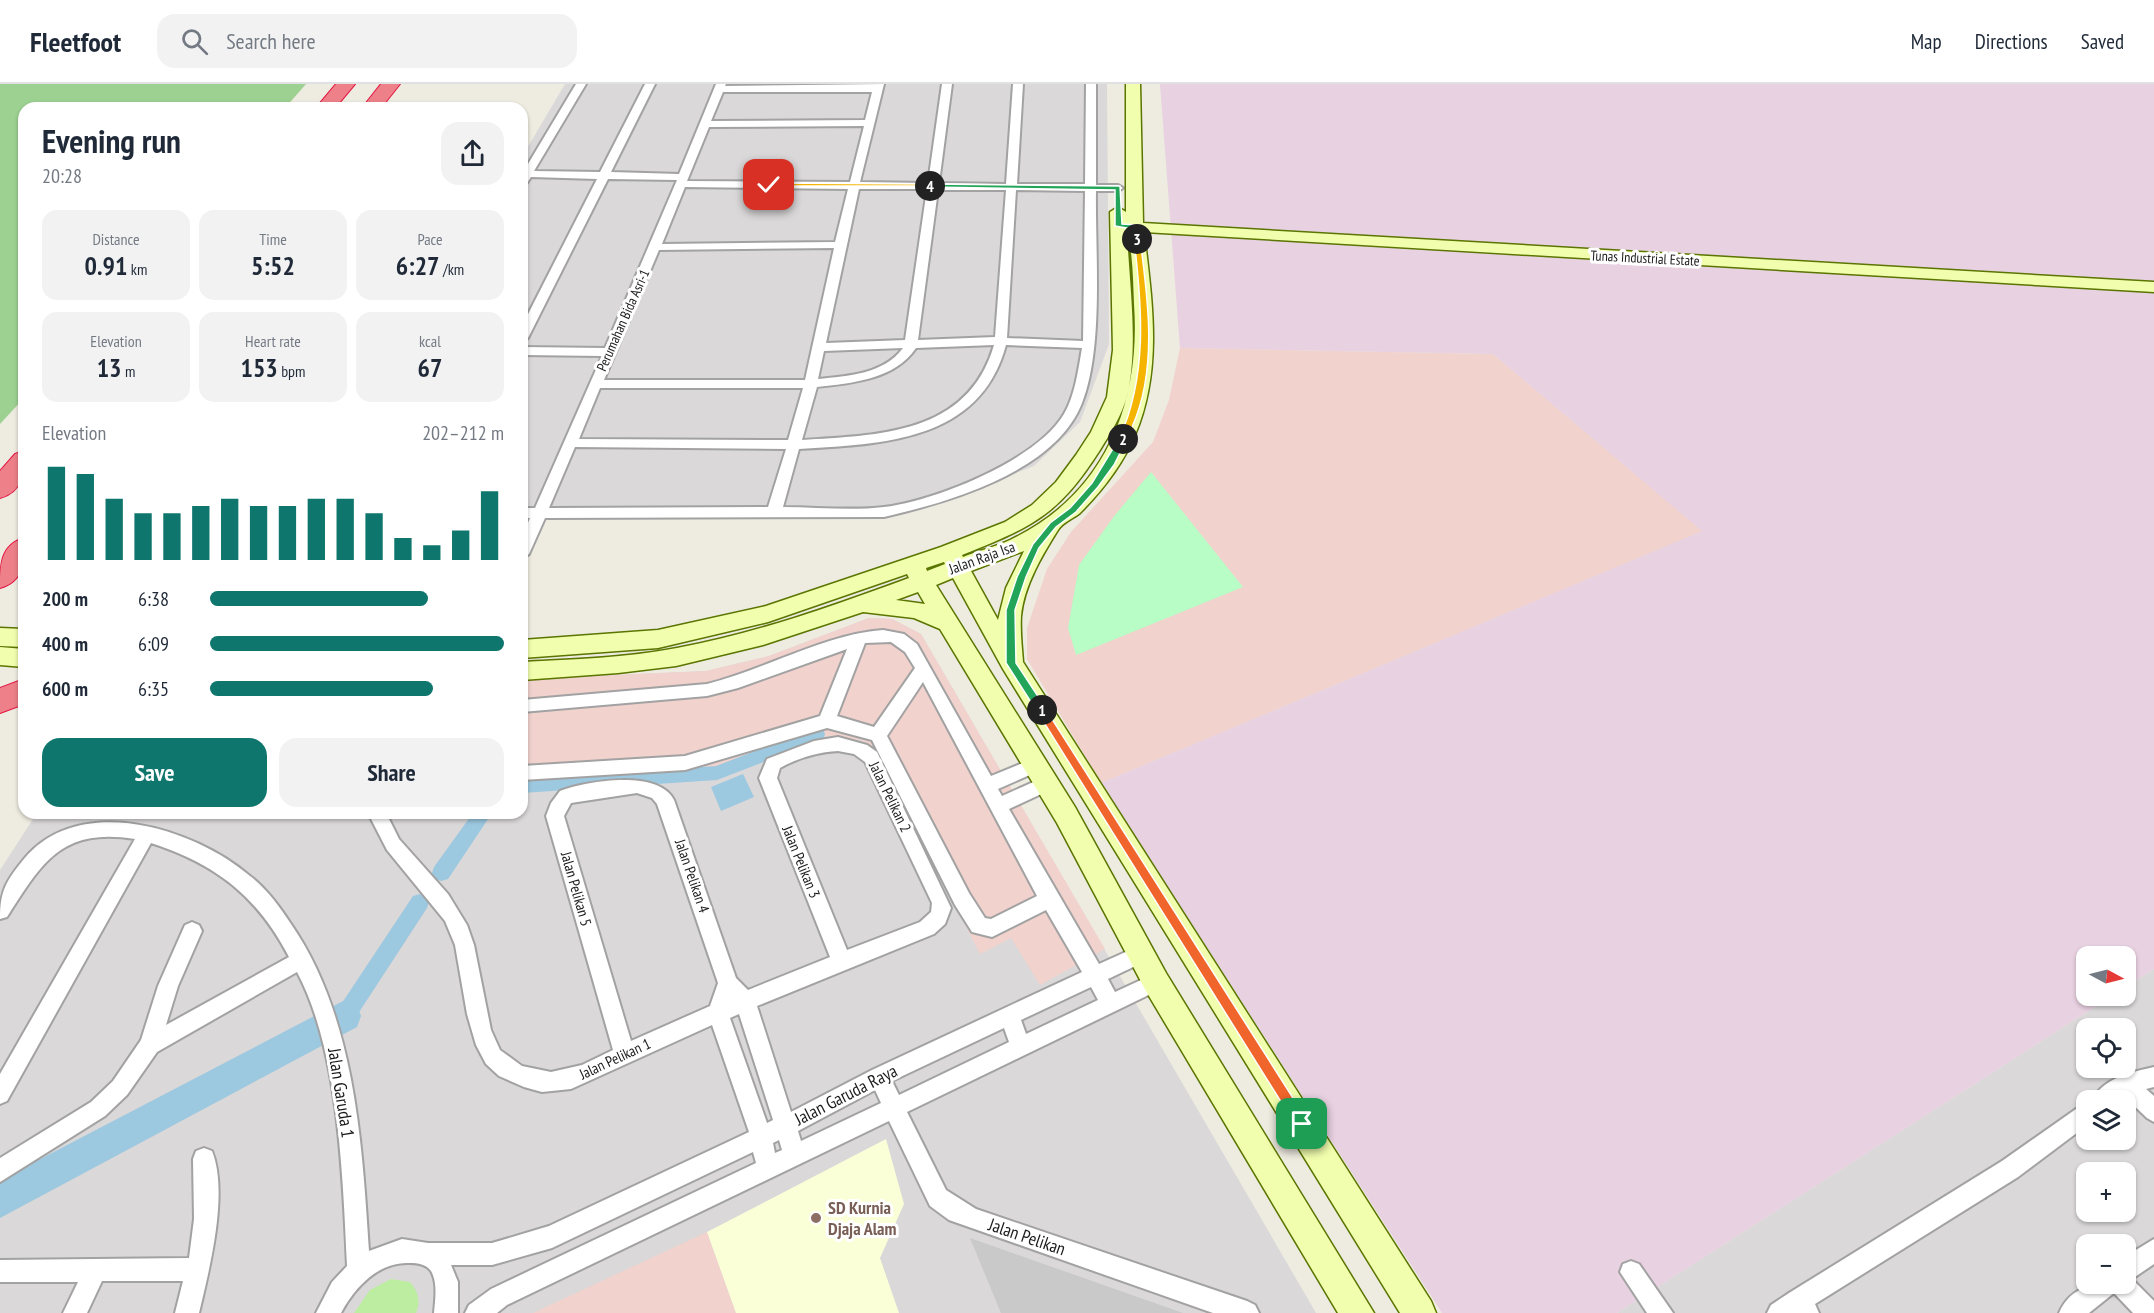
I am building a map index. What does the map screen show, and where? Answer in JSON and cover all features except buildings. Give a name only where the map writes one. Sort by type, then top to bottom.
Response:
[{"type":"highway","points":[[330,102],[346,84]]},
{"type":"highway","points":[[376,102],[391,84]]},
{"type":"highway","points":[[0,489],[18,467]]},
{"type":"highway","points":[[0,578],[18,556]]},
{"type":"highway","points":[[0,701],[18,694]]},
{"type":"main road","name":"Jalan Raja Isa","points":[[528,649],[658,639],[724,626],[953,560],[1018,545],[1053,525],[1073,510],[1110,465],[1134,415],[1142,382],[1145,343],[1142,274],[1127,227],[1118,188],[1117,84]]},
{"type":"main road","name":"Jalan Raja Isa","points":[[953,560],[1039,510],[1063,487],[1101,432],[1117,397],[1122,350],[1133,84]]},
{"type":"main road","name":"Tunas Industrial Estate","points":[[1127,227],[2154,286]]},
{"type":"main road","points":[[1011,663],[1011,610],[1021,577],[1036,547],[1053,525]]},
{"type":"main road","points":[[953,560],[1011,663],[1419,1313]]},
{"type":"main road","name":"Jalan Raja Isa","points":[[528,671],[633,663],[676,657],[767,636],[854,604],[917,572]]},
{"type":"main road","points":[[917,572],[1041,774],[1156,982],[1357,1313]]},
{"type":"main road","points":[[854,604],[917,609],[948,623]]},
{"type":"main road","points":[[0,637],[18,638]]},
{"type":"main road","points":[[0,656],[18,657]]},
{"type":"street","points":[[528,171],[581,84]]},
{"type":"street","points":[[528,326],[650,84]]},
{"type":"street","points":[[595,384],[812,384],[873,375],[898,361],[911,345],[947,84]]},
{"type":"street","points":[[569,443],[795,445],[888,438],[936,422],[958,410],[978,392],[997,362],[1001,341],[1018,84]]},
{"type":"street","points":[[528,513],[884,512],[927,502],[995,474],[1039,448],[1057,434],[1068,419],[1086,367],[1089,345],[1092,187],[1091,84]]},
{"type":"street","points":[[720,86],[878,87],[840,245],[812,384],[774,513]]},
{"type":"street","name":"Perumahan Bida Asri-1","points":[[528,540],[655,247],[720,86]]},
{"type":"street","points":[[706,124],[871,123]]},
{"type":"street","points":[[528,178],[604,174],[682,181],[856,186],[1118,188]]},
{"type":"street","points":[[655,247],[840,245]]},
{"type":"street","points":[[818,347],[1001,341],[1089,345]]},
{"type":"street","points":[[528,351],[609,352]]},
{"type":"street","points":[[528,705],[707,690],[732,684],[859,638],[878,635],[901,638],[910,644],[924,668],[1049,899],[1111,1003]]},
{"type":"street","points":[[827,721],[859,638]]},
{"type":"street","points":[[878,735],[924,668]]},
{"type":"street","points":[[528,773],[685,763],[827,721],[854,726],[878,735],[962,899],[979,926],[992,928],[1049,899]]},
{"type":"street","name":"Jalan Pelikan 2","points":[[773,764],[825,744],[856,747],[871,757],[941,903],[940,915],[927,928]]},
{"type":"street","name":"Jalan Pelikan 3","points":[[773,764],[769,770],[769,783],[842,960]]},
{"type":"street","points":[[986,786],[1041,774]]},
{"type":"street","points":[[998,806],[1041,774]]},
{"type":"street","name":"Jalan Pelikan 4","points":[[637,786],[658,792],[665,800],[728,983]]},
{"type":"street","name":"Jalan Pelikan 5","points":[[624,1053],[555,816],[557,808],[566,796],[637,786]]},
{"type":"street","name":"Jalan Pelikan 1","points":[[380,819],[387,837],[442,901],[460,930],[485,1042],[494,1059],[524,1076],[542,1082],[558,1082],[579,1077],[624,1053],[745,1001],[842,960],[927,928]]},
{"type":"street","name":"Jalan Garuda 1","points":[[0,911],[42,850],[60,837],[74,832],[107,829],[147,834],[190,848],[254,891],[284,928],[301,960],[333,1038],[354,1180],[359,1269]]},
{"type":"street","points":[[0,1094],[147,834]]},
{"type":"street","points":[[0,1170],[98,1109],[120,1088],[150,1045],[168,986],[192,931]]},
{"type":"street","name":"Jalan Garuda Raya","points":[[428,1254],[492,1254],[552,1237],[784,1126],[879,1077],[1141,954]]},
{"type":"street","points":[[150,1045],[301,960]]},
{"type":"street","points":[[477,1313],[499,1297],[1156,982]]},
{"type":"street","points":[[768,1169],[761,1137],[718,1013],[728,983],[745,1001],[795,1156]]},
{"type":"street","points":[[1009,1016],[1021,1046]]},
{"type":"street","name":"Jalan Pelikan","points":[[879,1077],[938,1198],[957,1212],[1247,1313]]},
{"type":"street","points":[[2118,1090],[2126,1084],[2154,1077]]},
{"type":"street","points":[[2126,1084],[2154,1111]]},
{"type":"street","points":[[1794,1309],[2010,1169],[2076,1120]]},
{"type":"street","points":[[187,1313],[198,1269],[208,1199],[204,1159]]},
{"type":"street","points":[[328,1313],[344,1284],[359,1269],[377,1257],[396,1251],[413,1250],[428,1254],[440,1264],[447,1278],[449,1295],[446,1313]]},
{"type":"street","points":[[2136,1263],[2154,1251]]},
{"type":"street","points":[[0,1271],[198,1269]]},
{"type":"street","points":[[75,1313],[95,1271]]},
{"type":"street","points":[[1631,1272],[1661,1313]]},
{"type":"street","points":[[2071,1313],[2095,1294]]},
{"type":"street","points":[[2131,1294],[2149,1313]]},
{"type":"shaded area","points":[[565,84],[1107,84],[1109,344],[1080,422],[1034,466],[928,507],[867,519],[528,518],[528,147]]},
{"type":"shaded area","points":[[1160,84],[2154,84],[2154,969],[2136,981],[2136,946],[2076,946],[2076,1006],[2096,1006],[1617,1313],[1442,1313],[1101,783],[1702,531],[1493,354],[1180,348]]},
{"type":"shaded area","points":[[1180,348],[1493,354],[1703,531],[1101,783],[1027,659],[1027,628],[1047,569],[1071,532],[1153,442],[1169,400]]},
{"type":"shaded area","points":[[869,618],[892,619],[921,634],[1316,1313],[0,1313],[0,870],[33,819],[528,819],[528,679],[706,671],[769,656]]},
{"type":"shaded area","points":[[869,618],[892,619],[921,634],[1105,949],[1040,985],[1011,938],[980,954],[880,758],[861,740],[816,735],[712,772],[528,784],[528,679],[706,671],[769,656]]},
{"type":"shaded area","points":[[2154,969],[2154,1313],[1617,1313],[2076,1019],[2076,1078],[2136,1078],[2136,1018],[2078,1018],[2096,1006],[2136,1006],[2136,981]]},
{"type":"shaded area","name":"SD Kurnia Djaja Alam","points":[[886,1139],[904,1204],[880,1258],[899,1313],[736,1313],[707,1232]]},
{"type":"shaded area","points":[[707,1232],[736,1313],[533,1313]]},
{"type":"shaded area","points":[[970,1238],[1183,1313],[1001,1313]]},
{"type":"green space","points":[[0,84],[306,84],[290,102],[18,102],[18,404],[0,424]]},
{"type":"green space","points":[[1151,472],[1243,587],[1076,655],[1068,628],[1079,565],[1115,515]]},
{"type":"green space","points":[[391,1279],[410,1282],[413,1285],[418,1300],[416,1313],[354,1313],[370,1290]]},
{"type":"water","points":[[743,774],[754,797],[721,811],[711,787]]},
{"type":"waterway","points":[[528,786],[717,773],[817,734]]},
{"type":"waterway","points":[[441,873],[479,819]]},
{"type":"waterway","points":[[345,1016],[420,902]]},
{"type":"waterway","points":[[0,1200],[345,1016]]},
{"type":"place","name":"SD Kurnia Djaja Alam","points":[[816,1218]]},
{"type":"route","points":[[769,185],[1118,188],[1119,226],[1135,227],[1142,274],[1145,343],[1139,396],[1134,415],[1110,465],[1073,510],[1053,525],[1036,547],[1021,577],[1011,610],[1011,663],[1302,1124]]}]
